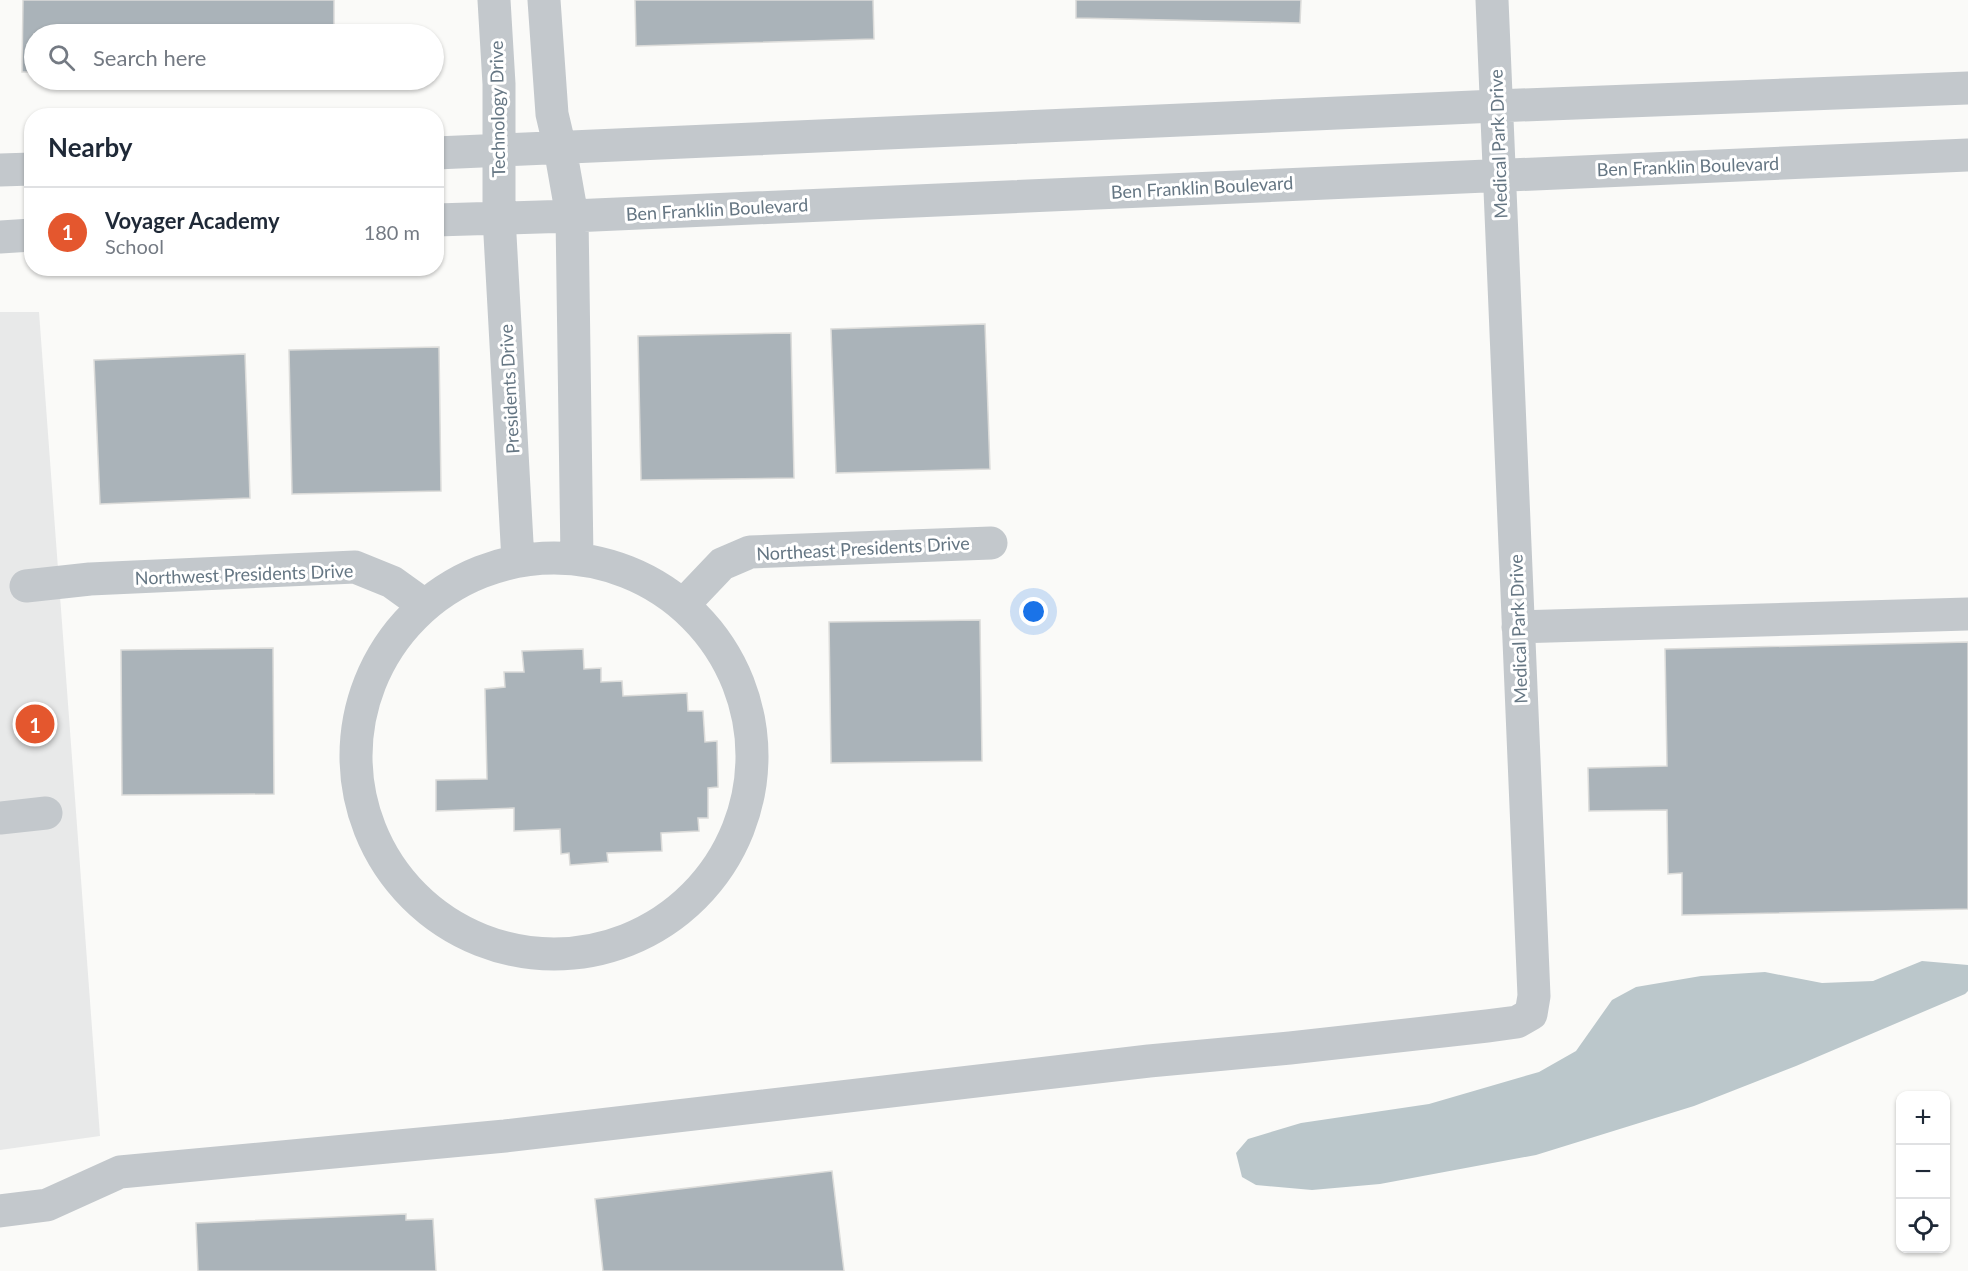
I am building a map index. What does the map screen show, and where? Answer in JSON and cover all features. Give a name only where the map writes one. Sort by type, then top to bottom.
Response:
[{"type":"street","name":"Technology Drive","points":[[494,0],[499,84],[500,217]]},
{"type":"street","points":[[544,0],[552,114],[572,216],[577,559]]},
{"type":"street","name":"Medical Park Drive","points":[[0,1211],[47,1205],[120,1172],[506,1136],[1149,1061],[1290,1048],[1517,1022],[1531,1014],[1533,985],[1492,0]]},
{"type":"street","points":[[444,153],[1968,87]]},
{"type":"street","name":"Ben Franklin Boulevard","points":[[444,220],[572,216],[1968,155]]},
{"type":"street","points":[[0,170],[24,169]]},
{"type":"street","name":"Presidents Drive","points":[[500,217],[518,561]]},
{"type":"street","points":[[0,237],[24,236]]},
{"type":"street","name":"Northeast Presidents Drive","points":[[683,605],[722,564],[750,552],[991,543]]},
{"type":"street","points":[[547,557],[577,559],[615,567],[651,583],[683,605],[715,638],[737,679],[744,700],[750,723],[753,769],[745,814],[726,856],[699,893],[663,922],[622,943],[577,954],[531,954],[486,943],[445,923],[409,893],[381,857],[363,815],[354,769],[357,723],[370,679],[393,639],[424,605],[452,585],[484,570],[518,561],[547,557]]},
{"type":"street","name":"Northwest Presidents Drive","points":[[26,586],[90,579],[355,567],[392,582],[424,605]]},
{"type":"street","points":[[1518,627],[1968,614]]},
{"type":"street","points":[[0,818],[46,813]]},
{"type":"shaded area","points":[[0,312],[39,312],[100,1136],[0,1150]]},
{"type":"shaded area","points":[[1922,961],[1968,965],[1968,991],[1796,1066],[1694,1106],[1536,1155],[1380,1184],[1312,1190],[1256,1185],[1242,1177],[1236,1153],[1248,1139],[1301,1123],[1429,1104],[1539,1072],[1576,1051],[1612,1000],[1636,987],[1701,976],[1765,972],[1822,983],[1873,981]]},
{"type":"building","points":[[23,0],[334,0],[334,24],[24,24],[24,72],[22,72]]},
{"type":"building","points":[[635,0],[873,0],[874,39],[636,46]]},
{"type":"building","points":[[1076,0],[1301,0],[1300,23],[1076,18]]},
{"type":"building","points":[[985,324],[990,469],[836,473],[831,329]]},
{"type":"building","points":[[791,333],[794,478],[641,480],[638,336]]},
{"type":"building","points":[[439,347],[441,491],[292,494],[289,350]]},
{"type":"building","points":[[245,354],[250,498],[100,504],[94,360]]},
{"type":"building","points":[[980,620],[982,761],[831,763],[829,622]]},
{"type":"building","points":[[1968,642],[1968,909],[1682,915],[1682,873],[1668,874],[1667,810],[1589,811],[1588,768],[1667,766],[1665,649]]},
{"type":"building","points":[[273,648],[274,794],[122,795],[121,650]]},
{"type":"building","points":[[583,649],[584,669],[601,668],[601,682],[622,681],[623,696],[687,693],[688,711],[703,711],[705,742],[717,741],[718,787],[708,788],[708,818],[698,818],[699,831],[661,833],[662,851],[607,853],[608,862],[570,865],[569,853],[561,854],[560,829],[514,831],[514,808],[436,811],[436,780],[487,779],[485,689],[505,687],[504,672],[524,672],[522,651]]},
{"type":"building","points":[[832,1171],[844,1271],[603,1271],[595,1199]]},
{"type":"building","points":[[406,1214],[406,1220],[433,1219],[436,1271],[198,1271],[196,1223]]},
{"type":"place","name":"Voyager Academy","points":[[35,724]]}]
